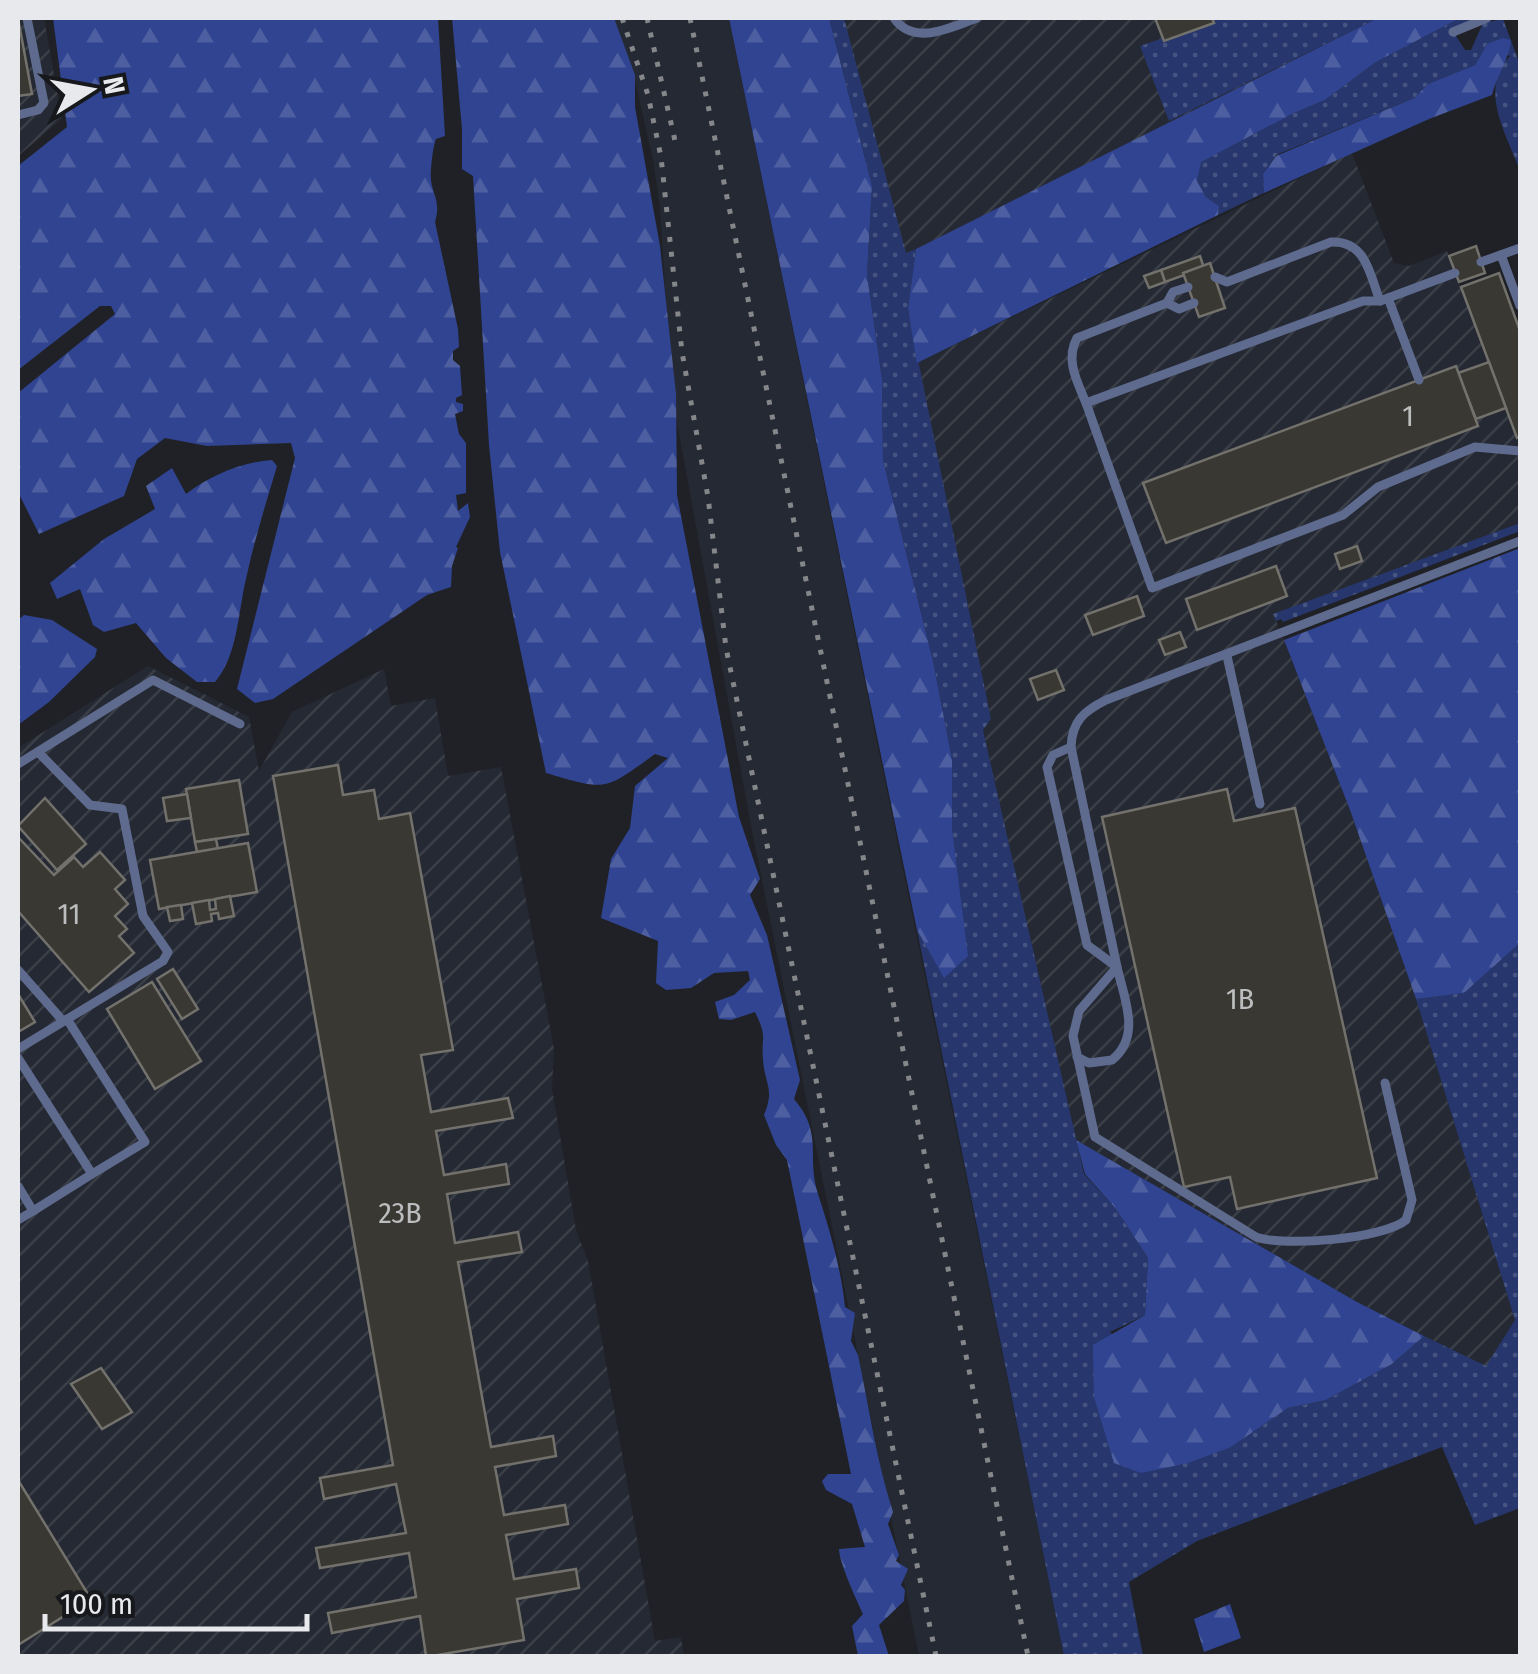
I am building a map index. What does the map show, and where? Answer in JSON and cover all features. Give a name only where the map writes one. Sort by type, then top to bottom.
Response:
[{"type":"lane","points":[[18,115],[38,110],[44,103],[27,18]]},
{"type":"lane","points":[[894,18],[916,34],[937,32],[976,18]]},
{"type":"lane","points":[[1453,32],[1487,18]]},
{"type":"lane","points":[[1220,294],[1228,282],[1332,242],[1344,241],[1362,252],[1419,380]]},
{"type":"lane","points":[[1482,262],[1520,248]]},
{"type":"lane","points":[[1502,255],[1520,306]]},
{"type":"lane","points":[[1086,403],[1363,301],[1384,300],[1455,273]]},
{"type":"lane","points":[[1215,278],[1228,282]]},
{"type":"lane","points":[[1167,304],[1173,292],[1188,287]]},
{"type":"lane","points":[[1194,303],[1179,308],[1167,304],[1077,338],[1070,350],[1071,364],[1152,588],[1343,515],[1378,487],[1475,447],[1520,451]]},
{"type":"lane","points":[[1078,1057],[1089,1063],[1102,1063],[1121,1052],[1128,1041],[1130,1024],[1071,747],[1071,731],[1080,716],[1090,708],[1228,656],[1280,631],[1520,541]]},
{"type":"lane","points":[[1228,656],[1260,804]]},
{"type":"lane","points":[[18,764],[153,680],[240,724]]},
{"type":"lane","points":[[1071,747],[1053,755],[1047,767],[1087,945],[1117,966]]},
{"type":"lane","points":[[18,1049],[163,961],[168,952],[142,916],[122,809],[90,805],[38,752]]},
{"type":"lane","points":[[1079,910],[1104,905]]},
{"type":"lane","points":[[1117,966],[1074,1021],[1073,1036],[1095,1137],[1256,1238],[1270,1242],[1386,1231],[1406,1220],[1412,1200],[1386,1082]]},
{"type":"lane","points":[[18,970],[65,1020],[145,1142],[18,1220]]},
{"type":"lane","points":[[18,1058],[92,1174]]},
{"type":"lane","points":[[18,1186],[32,1211]]},
{"type":"shaded area","points":[[18,18],[44,18],[62,119],[18,156]]},
{"type":"shaded area","points":[[613,18],[729,18],[1064,1656],[919,1656],[751,826],[671,390],[660,207],[653,160],[633,72]]},
{"type":"shaded area","points":[[829,18],[1378,18],[892,262]]},
{"type":"shaded area","points":[[829,18],[844,18],[906,253],[916,249],[908,310],[991,719],[983,730],[1084,1174],[1116,1209],[1148,1258],[1145,1315],[1110,1332],[1231,1447],[1288,1408],[1326,1400],[1392,1364],[1424,1336],[1486,1366],[1515,1320],[1416,999],[1464,993],[1520,943],[1520,1508],[1475,1525],[1442,1447],[1197,1541],[1129,1582],[1143,1656],[1064,1656],[917,930],[944,977],[952,759],[933,661],[883,460],[882,379],[867,275],[872,186]]},
{"type":"shaded area","points":[[1212,18],[1378,18],[1169,121],[1140,46],[1214,23]]},
{"type":"shaded area","points":[[1460,18],[1473,18],[1458,27],[1456,36],[1465,50],[1471,50],[1483,23],[1503,19],[1520,65],[1520,171],[1495,97],[1501,69],[1510,56],[1487,44],[1475,65],[1428,84],[1414,98],[1276,155],[1263,174],[1264,193],[1218,215],[1219,206],[1206,197],[1197,181],[1200,162],[1325,100],[1376,62]]},
{"type":"shaded area","points":[[1352,153],[1394,263],[1409,266],[1447,251],[1520,446],[1520,523],[1274,615],[1350,810],[1416,999],[1515,1320],[1486,1367],[1357,1302],[1076,1140],[983,730],[991,719],[917,363]]},
{"type":"shaded area","points":[[1520,523],[1520,531],[1283,622],[1276,621],[1273,614]]},
{"type":"shaded area","points":[[148,666],[249,717],[259,771],[292,712],[384,669],[391,706],[435,698],[448,776],[501,767],[554,1049],[552,1089],[576,1230],[588,1261],[655,1641],[681,1637],[684,1656],[18,1656],[18,748]]},
{"type":"green space","points":[[53,18],[438,18],[445,136],[435,142],[431,180],[437,204],[435,222],[458,329],[459,347],[453,351],[453,360],[460,366],[462,395],[456,402],[463,404],[463,411],[455,414],[459,434],[466,443],[466,493],[456,495],[458,511],[468,503],[470,517],[456,547],[451,587],[427,595],[273,699],[255,703],[237,689],[295,458],[291,443],[207,446],[165,438],[137,459],[124,496],[39,534],[18,492],[18,393],[115,314],[111,306],[100,306],[18,370],[18,166],[67,127]]},
{"type":"green space","points":[[452,18],[614,18],[635,75],[635,107],[660,246],[676,394],[677,495],[739,817],[760,879],[750,895],[767,935],[800,1080],[794,1099],[812,1134],[815,1180],[845,1307],[855,1313],[851,1341],[858,1355],[893,1512],[888,1524],[899,1555],[896,1561],[908,1569],[901,1585],[905,1590],[904,1601],[879,1625],[889,1656],[858,1656],[852,1626],[863,1614],[839,1549],[865,1547],[852,1504],[826,1490],[822,1481],[828,1474],[851,1474],[787,1160],[764,1115],[769,1093],[761,1027],[755,1012],[731,1020],[719,1019],[715,1002],[734,995],[750,980],[748,971],[714,973],[691,988],[666,990],[656,983],[658,941],[601,918],[611,859],[630,828],[635,786],[668,758],[655,754],[604,784],[582,783],[546,773],[500,552],[489,445],[473,176],[462,169]]},
{"type":"green space","points":[[729,18],[829,18],[872,186],[867,275],[882,379],[883,460],[933,661],[952,759],[952,830],[968,956],[944,978],[917,930]]},
{"type":"green space","points":[[1378,18],[1460,18],[1376,62],[1325,100],[1201,162],[1197,181],[1206,197],[1219,206],[1218,215],[917,363],[908,309],[916,249]]},
{"type":"green space","points":[[1503,38],[1511,40],[1510,47],[1492,95],[1264,193],[1263,174],[1276,156],[1414,98],[1428,84],[1475,65],[1487,44]]},
{"type":"green space","points":[[272,460],[277,466],[249,565],[233,646],[215,682],[197,682],[166,658],[136,623],[104,632],[93,625],[80,589],[57,599],[50,583],[104,539],[155,509],[146,486],[172,468],[186,494],[226,471]]},
{"type":"green space","points":[[1520,548],[1520,943],[1464,993],[1416,999],[1350,810],[1284,640]]},
{"type":"green space","points":[[24,615],[52,620],[97,649],[95,657],[49,702],[18,725],[18,620]]},
{"type":"green space","points":[[1076,1140],[1357,1302],[1424,1336],[1392,1364],[1326,1400],[1288,1408],[1231,1447],[1188,1463],[1141,1473],[1114,1463],[1094,1397],[1093,1345],[1145,1315],[1148,1258],[1116,1209],[1085,1174]]},
{"type":"green space","points":[[1230,1604],[1241,1638],[1204,1652],[1194,1619]]},
{"type":"building","points":[[18,18],[32,94],[18,96]]},
{"type":"building","points":[[1155,18],[1212,18],[1214,23],[1164,41]]},
{"type":"building","points":[[1476,246],[1485,273],[1459,282],[1449,256]]},
{"type":"building","points":[[1200,256],[1204,268],[1165,282],[1161,270]]},
{"type":"building","points":[[1210,263],[1225,308],[1199,317],[1183,273]]},
{"type":"building","points":[[1161,270],[1165,282],[1149,288],[1144,276]]},
{"type":"building","points":[[1499,273],[1520,331],[1517,438],[1461,287]]},
{"type":"building","points":[[1489,362],[1506,408],[1476,419],[1458,373]]},
{"type":"building","points":[[1456,366],[1478,426],[1166,543],[1143,483]]},
{"type":"building","points":[[1357,546],[1362,561],[1340,569],[1335,554]]},
{"type":"building","points":[[1276,566],[1287,596],[1197,630],[1186,599]]},
{"type":"building","points":[[1137,596],[1144,616],[1093,635],[1085,615]]},
{"type":"building","points":[[1180,632],[1186,647],[1165,655],[1159,640]]},
{"type":"building","points":[[1056,670],[1064,690],[1038,700],[1030,679]]},
{"type":"building","points":[[338,765],[343,795],[374,790],[379,819],[410,813],[453,1050],[421,1055],[431,1112],[508,1098],[513,1118],[436,1131],[444,1175],[506,1164],[509,1184],[447,1194],[455,1243],[518,1232],[522,1252],[458,1262],[491,1447],[553,1436],[556,1456],[495,1467],[504,1515],[565,1505],[568,1524],[506,1535],[514,1579],[576,1569],[579,1588],[517,1599],[524,1640],[432,1656],[426,1656],[420,1616],[332,1633],[328,1613],[416,1597],[409,1553],[320,1568],[316,1548],[406,1533],[396,1484],[324,1499],[320,1478],[393,1465],[273,776]]},
{"type":"building","points":[[239,780],[248,834],[195,842],[186,789]]},
{"type":"building","points":[[1227,789],[1234,821],[1295,808],[1377,1178],[1237,1209],[1230,1177],[1184,1187],[1102,817]]},
{"type":"building","points":[[187,794],[191,818],[167,821],[163,798]]},
{"type":"building","points":[[45,798],[86,844],[57,870],[18,826]]},
{"type":"building","points":[[18,837],[54,875],[74,857],[83,867],[100,852],[125,880],[115,889],[128,904],[115,916],[127,929],[119,936],[134,953],[89,992],[18,911]]},
{"type":"building","points":[[216,839],[218,849],[197,852],[195,842]]},
{"type":"building","points":[[248,843],[257,892],[159,909],[150,860]]},
{"type":"building","points":[[230,896],[234,916],[219,919],[218,913],[211,914],[212,921],[196,924],[192,903],[209,900],[210,910],[216,909],[215,899]]},
{"type":"building","points":[[181,905],[183,919],[170,921],[167,907]]},
{"type":"building","points":[[173,969],[198,1009],[182,1019],[157,979]]},
{"type":"building","points":[[152,982],[201,1061],[155,1089],[107,1009]]},
{"type":"building","points":[[18,994],[35,1022],[18,1032]]},
{"type":"building","points":[[101,1368],[132,1412],[102,1429],[71,1384]]},
{"type":"building","points":[[18,1480],[91,1599],[18,1645]]},
{"type":"railway","points":[[622,18],[648,95],[661,157],[682,352],[708,497],[726,648],[936,1656]]},
{"type":"railway","points":[[647,18],[676,145]]},
{"type":"railway","points":[[690,18],[1028,1656]]}]
